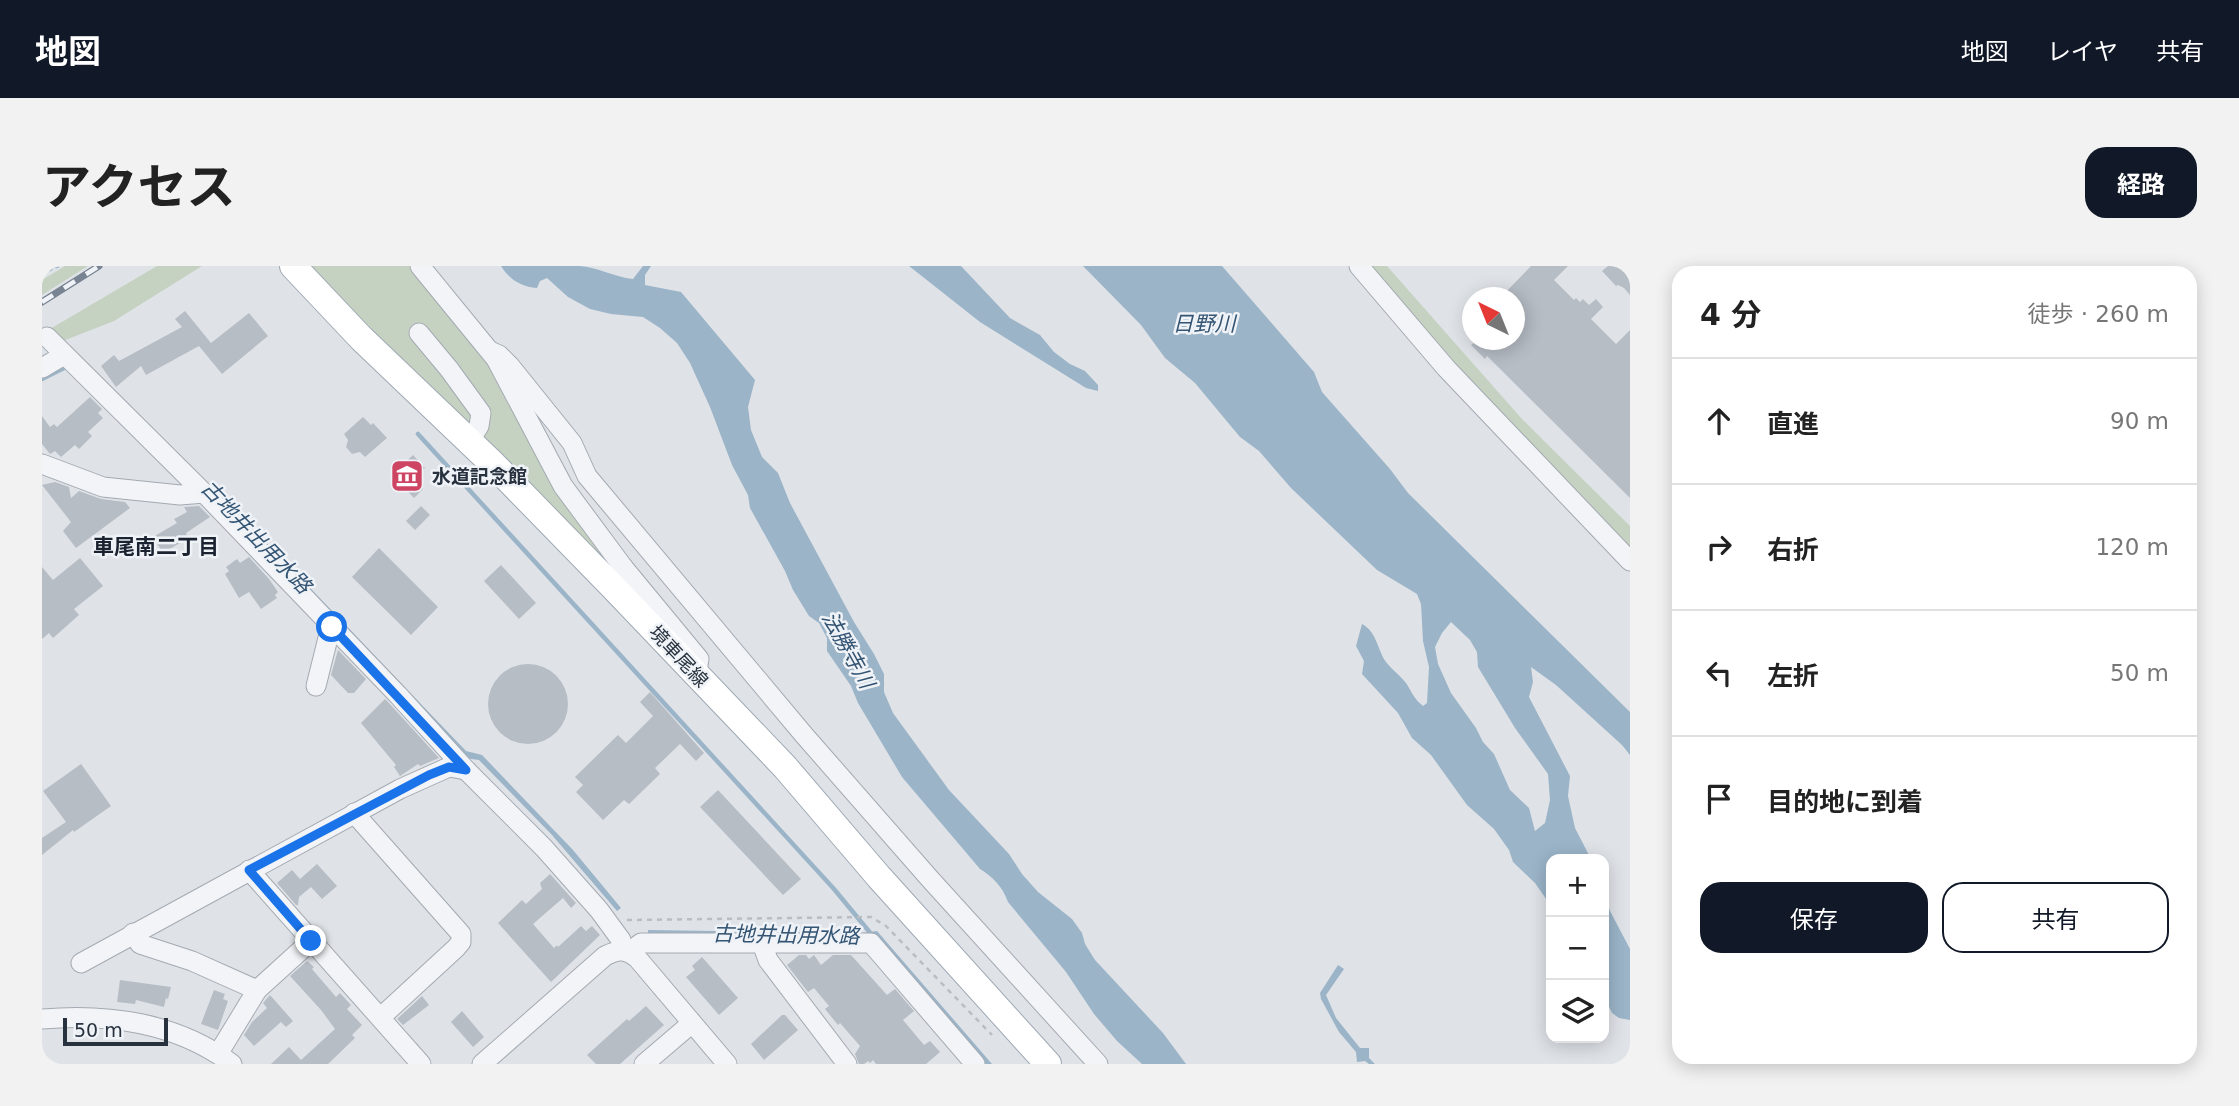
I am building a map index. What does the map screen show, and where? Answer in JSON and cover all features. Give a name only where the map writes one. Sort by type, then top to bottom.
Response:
[{"type":"main road","name":"境車尾線","points":[[292,266],[361,338],[469,442],[618,577],[696,674],[785,767],[879,877],[1048,1064]]},
{"type":"street","points":[[420,266],[496,359],[563,486],[618,577]]},
{"type":"street","points":[[1359,266],[1446,368],[1630,561]]},
{"type":"street","points":[[419,333],[481,414],[479,426],[469,442]]},
{"type":"street","points":[[47,337],[204,493],[583,891],[621,940],[626,951],[727,1064]]},
{"type":"street","points":[[490,351],[499,355],[510,366],[572,443],[587,476],[795,724],[930,879],[1098,1064]]},
{"type":"street","points":[[42,368],[64,355]]},
{"type":"street","points":[[42,464],[103,487],[180,495],[204,493]]},
{"type":"street","points":[[316,685],[331,626]]},
{"type":"street","points":[[81,963],[354,813],[429,775],[449,767],[466,770]]},
{"type":"street","points":[[354,813],[461,934],[461,942],[456,948],[380,1017]]},
{"type":"street","points":[[249,870],[421,1064]]},
{"type":"street","points":[[133,933],[140,944],[192,961],[257,990]]},
{"type":"street","points":[[42,1019],[73,1016],[134,1021],[179,1034],[225,1059],[257,990],[311,941]]},
{"type":"street","points":[[482,1064],[605,956],[626,951],[641,943],[871,943],[975,1064]]},
{"type":"street","points":[[762,943],[768,960],[847,1064]]},
{"type":"street","points":[[644,1064],[692,1023]]},
{"type":"green space","points":[[65,266],[88,266],[42,295],[42,280]]},
{"type":"green space","points":[[157,266],[202,266],[114,321],[63,341],[50,329]]},
{"type":"green space","points":[[301,266],[416,266],[480,345],[616,571],[478,443],[478,414],[471,432]]},
{"type":"green space","points":[[1364,266],[1387,266],[1522,419],[1630,526],[1630,556]]},
{"type":"water","name":"法勝寺川","points":[[501,266],[579,266],[633,279],[643,266],[651,266],[645,275],[645,285],[681,292],[755,380],[748,407],[751,430],[762,457],[778,473],[790,503],[874,654],[884,674],[884,692],[893,713],[949,790],[1009,854],[1038,892],[1072,919],[1095,960],[1163,1033],[1186,1064],[1142,1064],[1117,1041],[1094,1014],[1066,972],[1008,902],[997,883],[980,869],[902,777],[858,703],[851,686],[827,651],[827,638],[819,623],[809,616],[793,590],[750,508],[748,495],[732,465],[710,407],[690,363],[677,343],[643,317],[590,309],[568,297],[547,278],[540,281],[537,288],[526,286],[508,275]]},
{"type":"water","points":[[909,266],[961,266],[1010,318],[1040,335],[1054,352],[1085,371],[1098,385],[1098,391],[1086,388],[980,322]]},
{"type":"water","name":"日野川","points":[[1083,266],[1222,266],[1314,372],[1322,392],[1408,493],[1630,712],[1630,755],[1556,685],[1531,667],[1533,682],[1529,697],[1570,776],[1568,796],[1575,828],[1588,854],[1546,854],[1546,899],[1535,883],[1513,862],[1509,850],[1494,829],[1467,805],[1431,755],[1412,738],[1398,713],[1362,674],[1364,661],[1356,646],[1362,624],[1374,636],[1386,662],[1406,683],[1417,701],[1423,706],[1427,703],[1429,667],[1423,641],[1421,604],[1417,594],[1377,570],[1291,488],[1259,451],[1240,437],[1195,383],[1165,358],[1141,325]],"holes":[[[1451,622],[1470,640],[1477,652],[1478,667],[1515,728],[1548,774],[1550,800],[1545,823],[1535,831],[1529,808],[1510,790],[1494,754],[1451,693],[1438,664],[1435,647]]]},
{"type":"water","name":"古地井出用水路","points":[[77,357],[226,502],[466,751],[482,755],[573,850],[621,908],[617,911],[552,835],[479,760],[464,758]]},
{"type":"water","points":[[1609,908],[1630,949],[1630,1020],[1619,1018],[1609,1007]]},
{"type":"water","name":"古地井出用水路","points":[[648,930],[877,931],[992,1064],[982,1064],[874,938],[648,936]]},
{"type":"water","points":[[1338,965],[1344,969],[1326,995],[1336,1018],[1360,1048],[1369,1048],[1369,1058],[1375,1064],[1357,1062],[1356,1052],[1339,1032],[1321,999],[1320,993]]},
{"type":"building","points":[[1531,266],[1568,266],[1554,280],[1574,300],[1576,298],[1580,302],[1583,299],[1589,305],[1596,299],[1603,307],[1591,319],[1616,344],[1630,330],[1630,498],[1487,356],[1485,359],[1476,350],[1525,350],[1525,287],[1511,287]]},
{"type":"building","points":[[1608,266],[1630,266],[1630,295],[1624,288],[1616,286],[1602,271]]},
{"type":"building","points":[[185,311],[211,343],[249,313],[268,336],[222,374],[199,346],[146,375],[141,366],[116,387],[101,366],[114,355],[119,361],[182,327],[175,319]]},
{"type":"building","points":[[90,397],[102,409],[98,413],[103,418],[88,432],[92,436],[79,449],[75,445],[61,457],[55,451],[50,454],[42,444],[42,416],[50,427],[54,424],[57,427]]},
{"type":"building","points":[[363,417],[387,438],[365,457],[360,452],[352,454],[346,447],[348,440],[344,434]]},
{"type":"building","points":[[413,455],[425,468],[415,477],[423,489],[414,498],[392,475]]},
{"type":"building","points":[[55,482],[69,487],[71,498],[79,491],[101,499],[125,502],[130,508],[76,548],[63,531],[71,522],[42,485]]},
{"type":"building","points":[[199,506],[210,517],[186,533],[188,538],[163,553],[153,537],[177,523],[174,519],[187,512],[184,507]]},
{"type":"building","points":[[421,506],[430,515],[415,530],[406,521]]},
{"type":"building","points":[[379,548],[438,607],[411,635],[352,577]]},
{"type":"building","points":[[249,557],[278,592],[275,595],[277,598],[261,609],[249,592],[239,598],[225,574],[229,571],[226,567],[237,559],[240,563]]},
{"type":"building","points":[[80,558],[103,586],[74,609],[79,615],[53,638],[49,633],[42,639],[42,567],[53,580]]},
{"type":"building","points":[[501,565],[536,603],[519,619],[484,581]]},
{"type":"building","points":[[338,650],[366,679],[354,693],[348,693],[331,675]]},
{"type":"building","points":[[520,664],[536,664],[557,675],[568,696],[568,712],[557,733],[536,744],[520,744],[506,738],[494,726],[488,712],[488,696],[494,682],[506,670]]},
{"type":"building","points":[[650,692],[704,753],[696,761],[680,744],[655,768],[660,774],[629,804],[624,800],[603,820],[576,792],[583,785],[575,777],[618,735],[626,743],[653,716],[640,702]]},
{"type":"building","points":[[385,699],[439,758],[420,766],[418,764],[400,776],[394,767],[396,765],[361,723]]},
{"type":"building","points":[[81,764],[111,806],[74,832],[73,830],[42,855],[42,838],[66,822],[43,791]]},
{"type":"building","points":[[718,790],[801,879],[783,895],[700,807]]},
{"type":"building","points":[[317,864],[337,886],[322,899],[311,887],[299,897],[296,905],[277,883],[292,870],[300,879]]},
{"type":"building","points":[[550,874],[576,903],[571,908],[563,898],[533,924],[554,948],[581,926],[586,931],[592,926],[600,935],[551,982],[498,923],[522,900],[526,904],[542,889],[540,883]]},
{"type":"building","points":[[799,955],[806,955],[809,959],[814,955],[821,965],[833,955],[851,955],[887,995],[895,989],[914,1011],[903,1020],[924,1045],[930,1041],[940,1052],[926,1064],[876,1064],[873,1060],[859,1064],[855,1054],[860,1046],[825,1009],[829,1006],[814,988],[808,992],[787,965]]},
{"type":"building","points":[[702,957],[738,998],[719,1015],[686,977],[695,970],[692,966]]},
{"type":"building","points":[[307,961],[336,997],[340,993],[351,1005],[347,1009],[362,1025],[352,1035],[355,1038],[328,1064],[271,1064],[289,1047],[301,1060],[335,1029],[290,976]]},
{"type":"building","points":[[120,980],[171,987],[164,1007],[136,1000],[135,1004],[117,1002]]},
{"type":"building","points":[[214,990],[225,994],[223,999],[228,1001],[218,1030],[201,1024]]},
{"type":"building","points":[[270,995],[293,1021],[286,1027],[281,1022],[254,1046],[244,1035],[252,1022],[267,1008],[263,1003]]},
{"type":"building","points":[[422,996],[429,1005],[403,1025],[397,1019]]},
{"type":"building","points":[[646,1006],[664,1025],[620,1064],[596,1064],[587,1055],[627,1019],[629,1021]]},
{"type":"building","points":[[462,1011],[484,1037],[473,1047],[451,1022]]},
{"type":"building","points":[[782,1015],[798,1030],[764,1060],[751,1044]]},
{"type":"waterway","points":[[42,379],[68,366]]},
{"type":"waterway","name":"古地井出用水路","points":[[418,434],[834,889],[872,935]]},
{"type":"railway","points":[[42,302],[99,266]]},
{"type":"place","name":"水道記念館","points":[[407,476]]},
{"type":"district","name":"車尾南二丁目","points":[[156,547]]},
{"type":"route","points":[[311,941],[249,870],[429,775],[449,767],[466,770],[332,627]]}]
